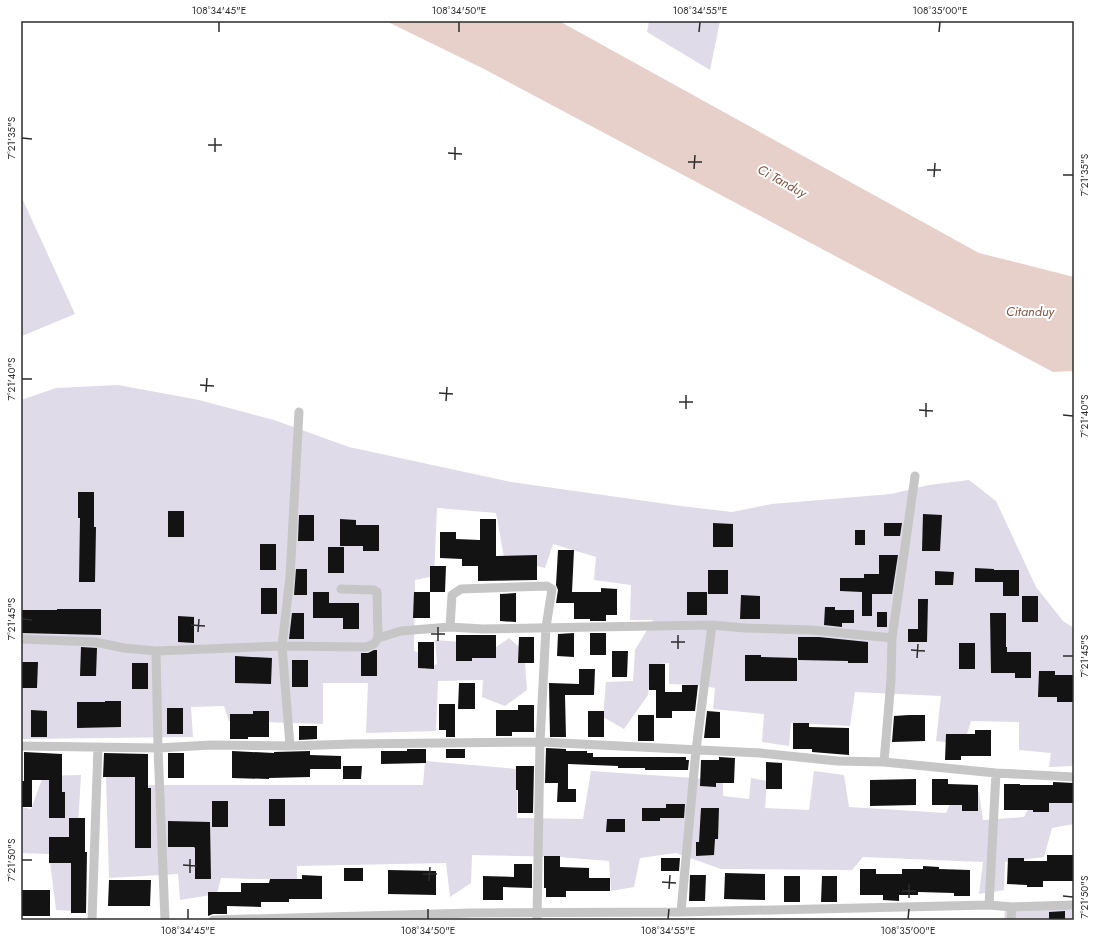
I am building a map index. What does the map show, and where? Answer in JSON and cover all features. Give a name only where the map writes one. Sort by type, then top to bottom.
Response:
[{"type":"street","points":[[290,746],[282,646],[290,577],[299,412]]},
{"type":"street","points":[[884,762],[891,680],[892,638],[915,476]]},
{"type":"street","points":[[450,627],[452,595],[461,589],[547,586],[552,589],[546,627],[540,742],[537,916]]},
{"type":"street","points":[[21,639],[95,642],[124,648],[156,651],[282,646],[366,647],[374,644],[378,638],[377,592],[374,590],[342,590]]},
{"type":"street","points":[[378,638],[401,631],[450,627],[483,628],[712,625],[745,628],[812,630],[892,638]]},
{"type":"street","points":[[681,912],[696,750],[712,625]]},
{"type":"street","points":[[156,651],[158,748],[165,920]]},
{"type":"street","points":[[21,746],[158,748],[211,745],[290,746],[540,742],[760,754],[837,761],[884,762],[996,773],[1074,777]]},
{"type":"street","points":[[92,920],[98,747]]},
{"type":"street","points":[[989,905],[996,773]]},
{"type":"street","points":[[213,920],[472,913],[537,916],[630,916],[681,912],[989,905],[1012,907],[1074,905]]},
{"type":"street","points":[[1011,920],[1012,907]]},
{"type":"shaded area","points":[[649,21],[720,21],[710,70],[647,32]]},
{"type":"shaded area","points":[[21,196],[75,314],[22,336],[21,333]]},
{"type":"shaded area","points":[[118,385],[199,400],[274,420],[349,447],[511,482],[732,512],[772,504],[891,494],[929,485],[969,480],[996,501],[1036,587],[1063,621],[1074,628],[1074,766],[1049,767],[1051,753],[1019,750],[1019,722],[971,721],[964,744],[936,741],[941,696],[855,692],[850,726],[791,723],[789,746],[762,742],[764,714],[713,709],[715,688],[697,685],[669,684],[669,663],[651,665],[648,695],[624,729],[603,717],[606,682],[633,681],[635,650],[653,620],[630,620],[631,585],[594,580],[596,557],[553,544],[545,568],[504,558],[496,513],[437,508],[434,576],[415,580],[414,651],[424,655],[424,669],[437,664],[435,640],[462,642],[492,650],[509,638],[524,651],[527,690],[505,706],[482,697],[483,680],[438,681],[436,731],[366,733],[368,683],[323,683],[323,724],[229,721],[224,706],[191,707],[193,737],[21,739],[21,400],[56,388]]},
{"type":"shaded area","points":[[425,761],[518,769],[517,818],[583,819],[591,771],[723,780],[723,796],[749,799],[751,778],[767,781],[765,808],[809,810],[814,771],[844,775],[849,807],[946,813],[957,789],[979,792],[983,820],[1024,817],[1036,794],[1074,799],[1074,824],[1052,828],[1044,857],[1005,862],[1004,890],[979,894],[983,862],[863,857],[852,870],[721,869],[676,853],[640,858],[634,887],[611,891],[609,861],[559,857],[472,855],[471,883],[450,897],[446,863],[297,866],[297,880],[221,878],[217,894],[180,900],[178,874],[109,878],[106,776],[144,770],[146,785],[423,785]]},
{"type":"shaded area","points":[[81,775],[73,911],[56,910],[49,854],[21,853],[21,807],[31,809],[43,776]]},
{"type":"shaded area","points":[[1074,902],[1074,920],[1004,920],[1006,903]]},
{"type":"water","name":"Citanduy","points":[[386,21],[559,21],[979,253],[1074,277],[1074,371],[1053,372],[484,69]]},
{"type":"building","points":[[78,492],[94,492],[94,527],[96,527],[95,582],[79,582],[80,518],[78,518]]},
{"type":"building","points":[[168,511],[184,511],[184,537],[168,537]]},
{"type":"building","points":[[923,514],[942,515],[940,551],[922,551]]},
{"type":"building","points":[[299,515],[314,515],[314,541],[298,541]]},
{"type":"building","points":[[340,519],[356,520],[356,525],[379,525],[379,551],[363,551],[363,546],[340,546]]},
{"type":"building","points":[[480,519],[496,519],[496,556],[537,555],[537,580],[478,581],[478,566],[462,566],[462,559],[440,558],[440,532],[456,532],[456,539],[480,540]]},
{"type":"building","points":[[713,523],[733,524],[733,547],[713,547]]},
{"type":"building","points":[[884,523],[902,523],[900,536],[884,536]]},
{"type":"building","points":[[855,530],[865,530],[865,545],[855,545]]},
{"type":"building","points":[[260,544],[276,544],[276,570],[260,570]]},
{"type":"building","points":[[328,547],[344,547],[344,573],[328,573]]},
{"type":"building","points":[[558,550],[574,550],[572,592],[601,592],[601,588],[617,589],[617,615],[606,615],[606,621],[574,619],[574,603],[556,603],[558,590],[556,585]]},
{"type":"building","points":[[879,555],[898,555],[892,594],[872,594],[872,616],[862,616],[862,592],[840,591],[840,578],[864,578],[864,574],[879,574]]},
{"type":"building","points":[[430,566],[446,566],[445,592],[430,592]]},
{"type":"building","points":[[975,568],[1019,570],[1019,596],[1003,596],[1003,582],[975,582]]},
{"type":"building","points":[[296,569],[307,569],[307,595],[294,595]]},
{"type":"building","points":[[708,570],[728,570],[728,594],[708,594]]},
{"type":"building","points":[[935,571],[954,572],[953,585],[935,585]]},
{"type":"building","points":[[261,588],[277,588],[277,614],[261,614]]},
{"type":"building","points":[[313,592],[329,592],[329,603],[359,603],[359,629],[343,629],[343,618],[313,618]]},
{"type":"building","points":[[414,592],[430,592],[430,618],[413,618]]},
{"type":"building","points":[[687,592],[707,592],[707,615],[687,615]]},
{"type":"building","points":[[516,593],[516,622],[500,621],[500,594]]},
{"type":"building","points":[[741,595],[760,596],[760,619],[740,619]]},
{"type":"building","points":[[1022,596],[1038,596],[1038,622],[1022,622]]},
{"type":"building","points":[[918,599],[928,599],[927,642],[908,642],[908,629],[918,629]]},
{"type":"building","points":[[825,607],[835,607],[835,610],[854,610],[854,623],[842,623],[842,627],[824,625]]},
{"type":"building","points":[[101,609],[101,635],[21,633],[21,610]]},
{"type":"building","points":[[877,612],[887,612],[887,627],[877,627]]},
{"type":"building","points":[[292,613],[304,613],[304,639],[289,639]]},
{"type":"building","points":[[990,613],[1006,613],[1007,652],[1031,652],[1031,678],[1015,678],[1015,673],[991,673]]},
{"type":"building","points":[[178,616],[194,617],[194,643],[178,642]]},
{"type":"building","points":[[574,633],[574,657],[557,656],[558,634]]},
{"type":"building","points":[[590,633],[606,633],[606,655],[590,655]]},
{"type":"building","points":[[456,635],[496,635],[496,658],[472,658],[472,661],[456,661]]},
{"type":"building","points":[[519,637],[534,637],[534,663],[518,663]]},
{"type":"building","points":[[798,637],[819,637],[868,642],[868,663],[798,660]]},
{"type":"building","points":[[418,642],[434,642],[434,669],[418,668]]},
{"type":"building","points":[[959,643],[975,643],[975,669],[959,669]]},
{"type":"building","points":[[81,647],[97,648],[96,676],[80,676]]},
{"type":"building","points":[[377,650],[377,676],[361,676],[361,653],[368,653]]},
{"type":"building","points":[[612,651],[628,651],[627,677],[612,677]]},
{"type":"building","points":[[745,655],[797,658],[797,681],[745,681]]},
{"type":"building","points":[[235,656],[272,658],[271,684],[235,683]]},
{"type":"building","points":[[292,660],[308,660],[308,687],[292,687]]},
{"type":"building","points":[[22,662],[38,662],[37,688],[21,688]]},
{"type":"building","points":[[132,663],[148,663],[148,689],[132,689]]},
{"type":"building","points":[[649,664],[665,664],[665,692],[682,692],[682,685],[698,685],[695,711],[672,711],[672,718],[656,718],[656,690],[649,690]]},
{"type":"building","points":[[579,669],[595,669],[594,695],[565,695],[566,737],[550,737],[549,683],[579,684]]},
{"type":"building","points":[[1039,671],[1055,671],[1055,675],[1073,675],[1073,702],[1057,702],[1057,697],[1038,697]]},
{"type":"building","points":[[459,683],[475,683],[475,709],[458,709]]},
{"type":"building","points":[[121,701],[121,727],[77,728],[77,702]]},
{"type":"building","points":[[439,704],[455,704],[455,737],[446,737],[446,730],[439,730]]},
{"type":"building","points":[[518,705],[534,705],[534,732],[512,732],[512,736],[496,736],[496,710],[518,710]]},
{"type":"building","points":[[167,708],[183,708],[183,734],[167,734]]},
{"type":"building","points":[[31,710],[47,711],[47,737],[31,737]]},
{"type":"building","points":[[253,711],[269,711],[269,737],[230,739],[230,714],[253,714]]},
{"type":"building","points":[[588,711],[604,711],[604,737],[588,737]]},
{"type":"building","points":[[707,711],[720,712],[720,738],[704,738]]},
{"type":"building","points":[[638,715],[654,715],[654,741],[638,741]]},
{"type":"building","points":[[925,715],[925,741],[892,742],[894,716]]},
{"type":"building","points":[[793,723],[809,723],[809,727],[849,728],[849,755],[812,752],[812,749],[793,749]]},
{"type":"building","points":[[299,726],[317,726],[317,739],[299,740]]},
{"type":"building","points":[[975,730],[991,730],[991,756],[961,756],[961,760],[945,760],[946,734],[975,734]]},
{"type":"building","points":[[546,748],[566,749],[566,751],[587,751],[587,753],[593,753],[593,757],[686,757],[686,760],[689,760],[688,770],[645,770],[645,768],[618,768],[618,766],[568,764],[568,789],[576,789],[576,802],[557,802],[558,783],[545,783]]},
{"type":"building","points":[[407,749],[426,749],[426,763],[381,764],[381,751],[407,751]]},
{"type":"building","points":[[446,749],[465,749],[465,758],[446,758]]},
{"type":"building","points":[[232,751],[274,753],[310,751],[310,755],[341,756],[341,769],[310,769],[310,777],[269,779],[232,778]]},
{"type":"building","points":[[24,752],[62,754],[62,792],[65,792],[65,818],[49,818],[49,780],[32,780],[32,807],[21,807],[21,781],[24,781]]},
{"type":"building","points":[[104,753],[148,754],[148,788],[151,788],[151,848],[135,848],[135,777],[103,777]]},
{"type":"building","points":[[168,753],[184,753],[184,778],[168,778]]},
{"type":"building","points":[[719,757],[735,758],[734,783],[716,783],[716,787],[700,786],[701,760],[719,760]]},
{"type":"building","points":[[766,762],[782,763],[782,789],[766,789]]},
{"type":"building","points":[[343,766],[362,766],[361,779],[343,779]]},
{"type":"building","points":[[516,766],[534,766],[533,813],[518,813]]},
{"type":"building","points":[[916,779],[916,805],[870,806],[870,780]]},
{"type":"building","points":[[932,779],[948,779],[948,784],[978,785],[978,811],[962,811],[962,805],[932,805]]},
{"type":"building","points":[[1053,782],[1074,783],[1074,803],[1049,803],[1049,812],[1033,812],[1033,810],[1004,810],[1004,784],[1053,785]]},
{"type":"building","points":[[269,799],[285,799],[285,826],[269,826]]},
{"type":"building","points":[[212,801],[228,801],[228,827],[212,827]]},
{"type":"building","points":[[666,804],[685,804],[684,818],[660,818],[660,821],[642,821],[642,808],[666,808]]},
{"type":"building","points":[[701,808],[719,808],[718,839],[715,839],[714,855],[696,856],[696,842],[699,842]]},
{"type":"building","points":[[69,818],[85,818],[85,852],[87,852],[86,913],[71,913],[71,863],[49,863],[49,837],[69,837]]},
{"type":"building","points":[[607,819],[625,819],[625,832],[606,832]]},
{"type":"building","points":[[168,821],[210,822],[211,879],[195,879],[194,847],[168,847]]},
{"type":"building","points":[[1047,855],[1074,855],[1074,881],[1043,881],[1043,887],[1027,887],[1027,885],[1007,884],[1008,858],[1024,858],[1024,861],[1047,861]]},
{"type":"building","points":[[544,856],[560,856],[560,867],[589,868],[589,878],[610,878],[610,891],[566,891],[566,897],[546,897],[546,888],[544,888]]},
{"type":"building","points":[[661,858],[680,858],[679,871],[661,871]]},
{"type":"building","points":[[514,864],[532,864],[532,888],[503,887],[503,900],[483,900],[483,876],[514,877]]},
{"type":"building","points":[[923,866],[939,867],[939,869],[970,870],[970,896],[954,896],[954,893],[918,892],[918,895],[899,895],[899,901],[883,900],[883,895],[860,895],[860,869],[876,869],[876,874],[902,874],[902,869],[923,869]]},
{"type":"building","points":[[344,868],[363,868],[363,881],[344,881]]},
{"type":"building","points":[[388,870],[436,871],[436,895],[388,894]]},
{"type":"building","points":[[725,873],[765,874],[765,900],[724,899]]},
{"type":"building","points":[[302,875],[322,876],[322,899],[289,899],[289,902],[261,902],[261,907],[227,906],[227,914],[213,914],[208,916],[208,892],[241,892],[241,883],[269,883],[270,879],[302,879]]},
{"type":"building","points":[[690,875],[706,875],[705,901],[689,901]]},
{"type":"building","points":[[784,876],[800,876],[800,902],[784,902]]},
{"type":"building","points":[[822,876],[837,876],[837,902],[821,902]]},
{"type":"building","points":[[109,880],[151,880],[150,906],[108,906]]},
{"type":"building","points":[[21,890],[50,890],[50,916],[21,916]]},
{"type":"building","points":[[1065,911],[1065,920],[1049,920],[1049,912]]},
{"type":"water label","name":"Ci Tanduy","points":[[782,181]]}]
